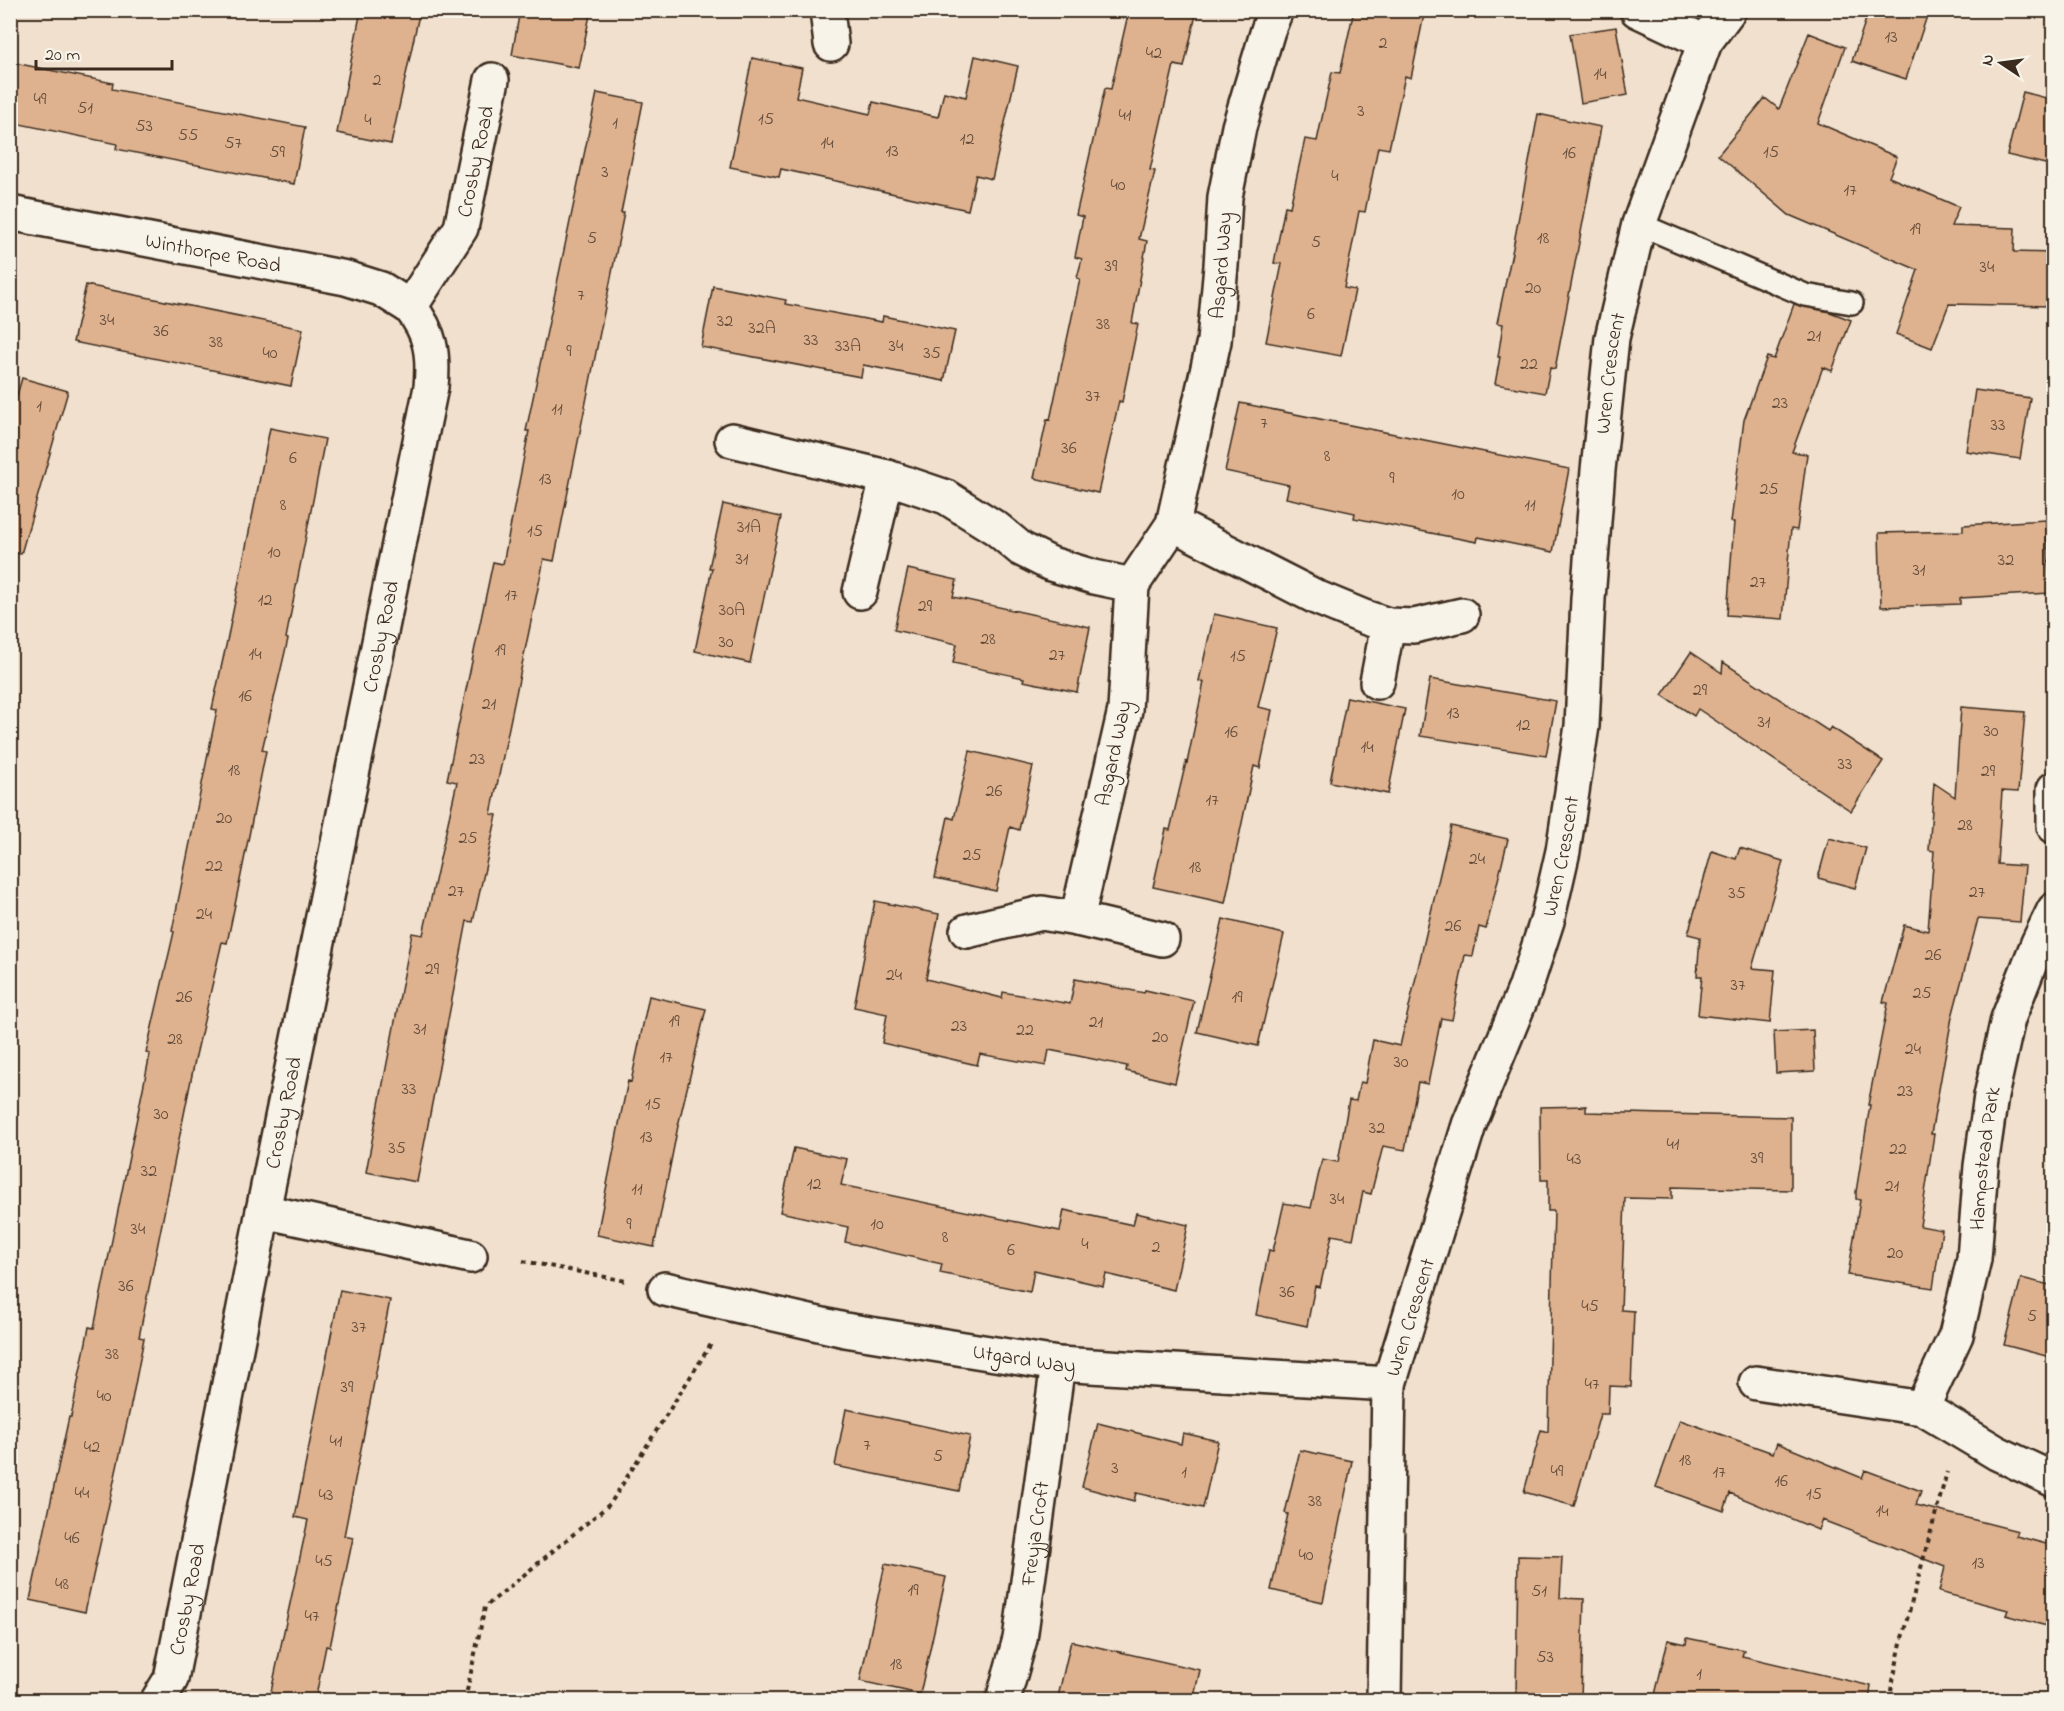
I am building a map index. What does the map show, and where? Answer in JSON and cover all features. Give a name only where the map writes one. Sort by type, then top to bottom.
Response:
[{"type":"street","points":[[826,10],[831,44]]},
{"type":"street","name":"Asgard Way","points":[[1077,919],[1125,710],[1132,585],[1173,524],[1214,341],[1225,197],[1239,127],[1276,10]]},
{"type":"street","points":[[1637,10],[1705,42]]},
{"type":"street","name":"Wren Crescent","points":[[1384,1701],[1389,1384],[1469,1125],[1524,989],[1547,921],[1563,851],[1582,726],[1591,564],[1612,338],[1639,224],[1705,42],[1729,10]]},
{"type":"street","name":"Crosby Road","points":[[158,1701],[171,1679],[263,1211],[431,387],[433,363],[429,341],[422,322],[410,307],[461,228],[492,80]]},
{"type":"street","name":"Winthorpe Road","points":[[10,213],[346,278],[381,289],[410,307]]},
{"type":"street","points":[[732,440],[888,477],[946,496],[997,529],[1021,549],[1051,564],[1132,585]]},
{"type":"street","points":[[860,592],[888,477]]},
{"type":"street","points":[[1173,524],[1318,598],[1388,625],[1414,626],[1462,615]]},
{"type":"street","points":[[1377,682],[1388,625]]},
{"type":"street","points":[[2054,789],[2054,826]]},
{"type":"street","name":"Hampstead Park","points":[[1922,1408],[1956,1335],[1974,1259],[1981,1166],[1991,1096],[2008,1019],[2037,944],[2054,910]]},
{"type":"street","points":[[967,931],[1042,913],[1162,939]]},
{"type":"street","points":[[263,1211],[470,1256]]},
{"type":"street","name":"Utgard Way","points":[[665,1289],[845,1330],[1058,1364],[1389,1384]]},
{"type":"street","name":"Freyja Croft","points":[[1003,1701],[1020,1639],[1058,1364]]},
{"type":"street","points":[[1756,1383],[1922,1408],[1997,1453],[2054,1480]]},
{"type":"lane","points":[[1639,224],[1805,296],[1852,303]]},
{"type":"path","points":[[523,1261],[665,1289]]},
{"type":"path","points":[[465,1701],[485,1607],[610,1504],[735,1305]]},
{"type":"path","points":[[1889,1701],[1902,1638],[1950,1462]]},
{"type":"building","points":[[361,10],[420,10],[391,144],[337,133]]},
{"type":"building","points":[[520,10],[591,10],[579,68],[512,55]]},
{"type":"building","points":[[1129,10],[1197,10],[1184,67],[1174,65],[1150,170],[1155,171],[1139,239],[1147,241],[1132,323],[1138,324],[1122,402],[1119,401],[1098,493],[1034,478],[1047,419],[1050,420],[1080,279],[1077,278],[1082,259],[1075,257],[1083,217],[1076,215],[1105,88],[1111,89]]},
{"type":"building","points":[[1354,10],[1425,10],[1411,78],[1405,76],[1389,149],[1378,147],[1365,212],[1359,211],[1344,288],[1355,290],[1341,356],[1266,342],[1282,264],[1274,263],[1285,206],[1290,207],[1305,139],[1317,141],[1332,72],[1340,73]]},
{"type":"building","points":[[1869,10],[1929,10],[1906,79],[1852,61]]},
{"type":"building","points":[[1616,27],[1628,95],[1581,103],[1570,34]]},
{"type":"building","points":[[1809,33],[1845,47],[1818,123],[1897,157],[1889,177],[1959,207],[1951,226],[2015,228],[2014,252],[2054,253],[2054,306],[1949,304],[1932,348],[1896,334],[1918,270],[1789,215],[1718,155],[1765,98],[1779,109]]},
{"type":"building","points":[[975,56],[1018,66],[992,179],[976,175],[968,210],[781,169],[779,177],[730,167],[752,58],[802,68],[796,97],[870,114],[873,102],[938,117],[944,92],[966,97]]},
{"type":"building","points":[[10,62],[113,83],[112,89],[305,127],[294,184],[116,149],[117,144],[10,122]]},
{"type":"building","points":[[2023,92],[2054,100],[2054,166],[2007,155]]},
{"type":"building","points":[[597,93],[643,102],[621,213],[624,213],[554,561],[544,559],[491,814],[497,815],[473,922],[467,921],[417,1182],[366,1172],[412,933],[423,935],[457,782],[447,780],[493,562],[503,564],[529,431],[526,431]]},
{"type":"building","points":[[1538,114],[1601,127],[1555,369],[1550,368],[1545,393],[1495,384],[1503,324],[1497,323]]},
{"type":"building","points":[[86,285],[303,329],[291,386],[73,342]]},
{"type":"building","points":[[713,286],[786,300],[785,304],[882,322],[883,316],[955,331],[944,381],[863,365],[861,377],[701,347]]},
{"type":"building","points":[[1794,304],[1830,312],[1851,320],[1832,371],[1823,367],[1792,452],[1807,454],[1797,530],[1791,529],[1783,619],[1727,615],[1734,522],[1731,522],[1744,420],[1767,357],[1774,359]]},
{"type":"building","points":[[22,378],[68,391],[21,554],[10,553],[10,419]]},
{"type":"building","points":[[1975,390],[2030,398],[2020,459],[1966,451]]},
{"type":"building","points":[[1240,403],[1569,469],[1553,552],[1478,537],[1477,542],[1354,518],[1355,513],[1286,498],[1289,485],[1225,471]]},
{"type":"building","points":[[270,428],[325,439],[286,638],[288,639],[262,750],[266,751],[237,895],[227,943],[222,942],[195,1060],[139,1337],[144,1338],[132,1400],[85,1612],[30,1600],[89,1327],[94,1328],[150,1054],[146,1053],[174,932],[172,931],[217,710],[212,709]]},
{"type":"building","points":[[723,504],[781,517],[750,663],[695,651]]},
{"type":"building","points":[[2046,520],[2050,593],[1960,598],[1960,604],[1881,607],[1879,533],[1963,531],[1963,525]]},
{"type":"building","points":[[908,569],[957,580],[953,597],[1090,627],[1077,692],[953,663],[957,644],[894,630]]},
{"type":"building","points":[[1214,614],[1277,628],[1258,707],[1272,710],[1260,768],[1254,766],[1225,903],[1153,887],[1166,829],[1170,830],[1187,763],[1204,682],[1199,681]]},
{"type":"building","points":[[1691,652],[1722,673],[1723,662],[1828,731],[1831,727],[1883,761],[1851,811],[1698,709],[1694,716],[1662,695]]},
{"type":"building","points":[[1430,679],[1556,701],[1546,756],[1420,736]]},
{"type":"building","points":[[1347,697],[1405,709],[1388,794],[1330,782]]},
{"type":"building","points":[[1961,707],[2025,712],[2018,792],[2002,791],[1997,864],[2025,866],[2020,922],[1978,919],[1952,1017],[1931,1134],[1934,1134],[1920,1226],[1942,1230],[1933,1288],[1848,1275],[1860,1200],[1856,1199],[1856,1192],[1870,1105],[1868,1105],[1888,1003],[1883,1002],[1904,925],[1928,931],[1934,851],[1929,850],[1934,783],[1955,797]]},
{"type":"building","points":[[970,751],[1033,766],[1019,830],[1010,827],[996,891],[935,878],[948,817],[954,819]]},
{"type":"building","points":[[1451,826],[1508,839],[1486,929],[1479,927],[1473,956],[1465,955],[1452,1020],[1441,1018],[1428,1084],[1418,1082],[1405,1150],[1383,1146],[1371,1194],[1363,1192],[1353,1239],[1332,1235],[1320,1287],[1315,1286],[1307,1326],[1256,1315],[1269,1250],[1273,1251],[1284,1203],[1311,1208],[1322,1159],[1338,1162],[1349,1100],[1356,1101],[1360,1082],[1365,1083],[1373,1040],[1400,1046]]},
{"type":"building","points":[[1829,838],[1866,848],[1855,888],[1818,878]]},
{"type":"building","points":[[1740,848],[1783,861],[1752,968],[1775,970],[1770,1023],[1698,1015],[1702,976],[1697,976],[1700,937],[1688,934],[1712,851],[1736,859]]},
{"type":"building","points":[[875,901],[939,914],[926,979],[1002,998],[1003,992],[1070,1004],[1075,979],[1144,993],[1145,990],[1194,1001],[1175,1083],[1126,1071],[1127,1066],[1049,1050],[1046,1066],[980,1054],[977,1065],[882,1043],[887,1014],[854,1007]]},
{"type":"building","points":[[1223,919],[1284,934],[1258,1046],[1197,1032]]},
{"type":"building","points":[[649,996],[706,1009],[678,1126],[654,1247],[597,1235],[628,1081],[631,1082]]},
{"type":"building","points":[[1813,1030],[1815,1071],[1776,1073],[1774,1032]]},
{"type":"building","points":[[1586,1106],[1586,1112],[1791,1117],[1791,1190],[1672,1187],[1672,1199],[1625,1198],[1621,1310],[1634,1311],[1631,1387],[1609,1386],[1608,1414],[1600,1414],[1574,1506],[1524,1492],[1541,1430],[1548,1432],[1554,1211],[1548,1211],[1548,1180],[1541,1180],[1540,1107]]},
{"type":"building","points":[[794,1148],[847,1159],[841,1185],[1060,1231],[1064,1210],[1133,1225],[1136,1213],[1188,1225],[1174,1290],[1106,1274],[1103,1286],[1034,1270],[1030,1292],[940,1273],[942,1264],[845,1242],[848,1227],[780,1212]]},
{"type":"building","points":[[2021,1278],[2054,1286],[2054,1358],[2004,1345]]},
{"type":"building","points":[[340,1290],[390,1300],[344,1536],[353,1538],[330,1647],[326,1646],[315,1701],[269,1701],[308,1520],[295,1517]]},
{"type":"building","points":[[846,1409],[970,1436],[959,1491],[835,1466]]},
{"type":"building","points":[[1680,1420],[1773,1453],[1777,1443],[1862,1478],[1865,1470],[1921,1491],[1916,1505],[2018,1531],[2016,1536],[2054,1546],[2054,1628],[2006,1615],[2008,1610],[1939,1592],[1945,1567],[1822,1520],[1818,1530],[1730,1493],[1724,1511],[1656,1487]]},
{"type":"building","points":[[1098,1423],[1181,1444],[1183,1433],[1218,1441],[1203,1508],[1136,1493],[1134,1501],[1082,1487]]},
{"type":"building","points":[[1300,1450],[1352,1461],[1323,1602],[1271,1590],[1288,1514],[1285,1513]]},
{"type":"building","points":[[1518,1556],[1562,1557],[1560,1598],[1584,1599],[1581,1699],[1516,1698]]},
{"type":"building","points":[[885,1564],[946,1577],[920,1694],[860,1681]]},
{"type":"building","points":[[1687,1638],[1744,1650],[1742,1656],[1871,1686],[1869,1701],[1680,1701],[1655,1695],[1668,1640],[1686,1644]]},
{"type":"building","points":[[1071,1641],[1200,1670],[1193,1701],[1057,1701]]}]
